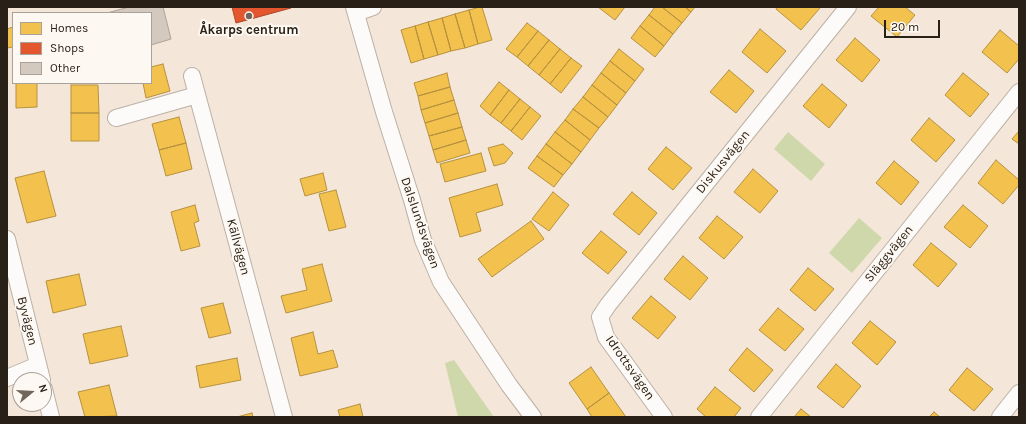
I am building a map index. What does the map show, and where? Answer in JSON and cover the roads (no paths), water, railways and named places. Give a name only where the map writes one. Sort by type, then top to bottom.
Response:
[{"type":"street","points":[[355,10],[373,7]]},
{"type":"street","name":"Diskusvägen","points":[[600,317],[608,305],[848,7]]},
{"type":"street","name":"Dalslundsvägen","points":[[355,10],[423,240],[441,282],[509,384],[533,417]]},
{"type":"street","name":"Källvägen","points":[[192,76],[284,417]]},
{"type":"street","name":"Släggvägen","points":[[759,417],[1019,92]]},
{"type":"street","points":[[116,118],[197,95]]},
{"type":"street","name":"Byvägen","points":[[8,246],[40,372]]},
{"type":"street","name":"Idrottsvägen","points":[[600,317],[606,337],[664,417]]},
{"type":"street","points":[[1000,417],[1019,393]]},
{"type":"place","name":"Åkarps centrum","points":[[249,16]]}]
